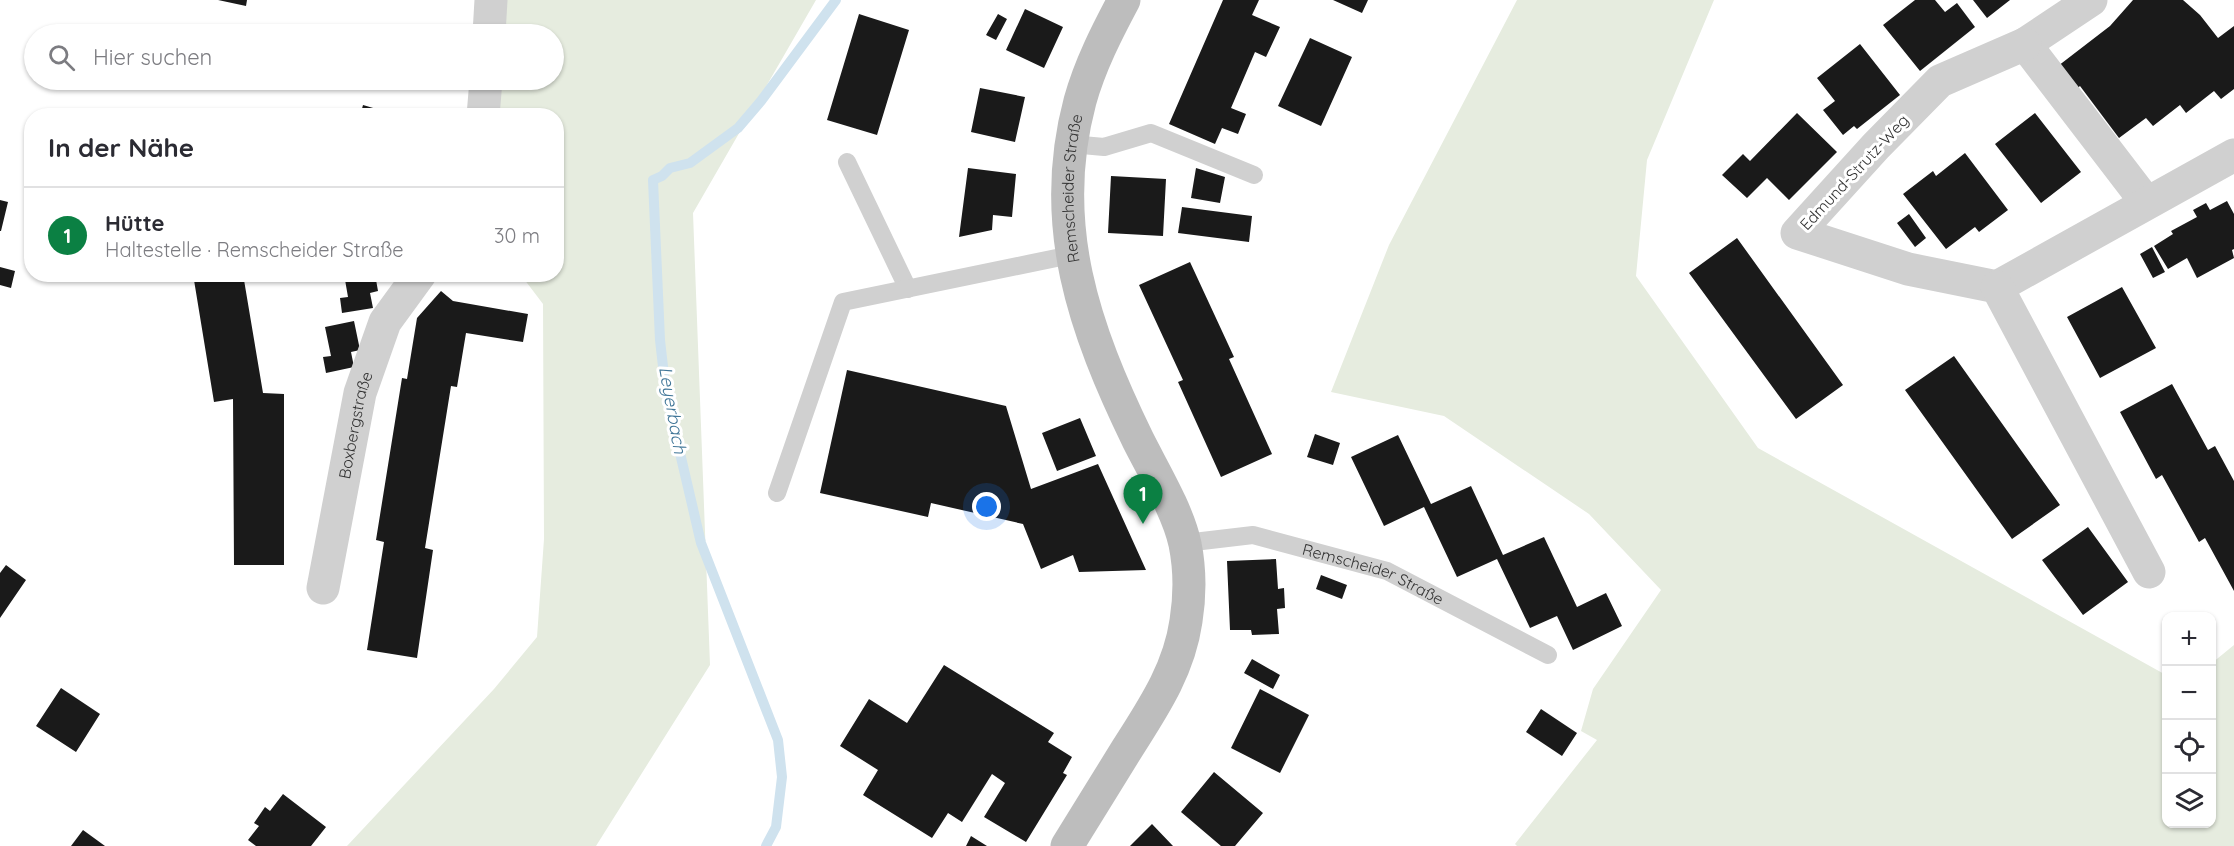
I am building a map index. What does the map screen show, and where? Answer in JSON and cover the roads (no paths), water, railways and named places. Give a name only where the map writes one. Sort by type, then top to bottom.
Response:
[{"type":"main road","name":"Remscheider Straße","points":[[1067,846],[1160,698],[1182,644],[1187,620],[1190,580],[1185,543],[1175,516],[1122,407],[1087,319],[1071,255],[1067,217],[1067,175],[1071,144],[1081,99],[1099,48],[1124,0]]},
{"type":"street","points":[[490,24],[491,0]]},
{"type":"street","name":"Edmund-Strutz-Weg","points":[[1997,286],[1908,269],[1797,233],[1876,146],[1940,81],[2025,44],[2091,0]]},
{"type":"street","points":[[2025,44],[2146,202]]},
{"type":"street","points":[[484,108],[485,90]]},
{"type":"street","points":[[2149,572],[1997,286],[2234,155]]},
{"type":"street","name":"Boxbergstraße","points":[[323,588],[360,393],[385,322],[414,282]]},
{"type":"lane","points":[[1071,144],[1104,147],[1152,133],[1254,175]]},
{"type":"lane","points":[[847,162],[908,289]]},
{"type":"lane","points":[[777,493],[843,302],[1071,255]]},
{"type":"lane","name":"Remscheider Straße","points":[[1185,543],[1253,535],[1387,571],[1548,655]]},
{"type":"waterway","name":"Leyerbach","points":[[766,846],[776,827],[782,777],[778,740],[701,543],[666,393],[660,340],[653,180],[662,176],[670,168],[690,163],[738,128],[761,101],[836,0]]},
{"type":"place","name":"Hütte","points":[[1143,524]]}]
